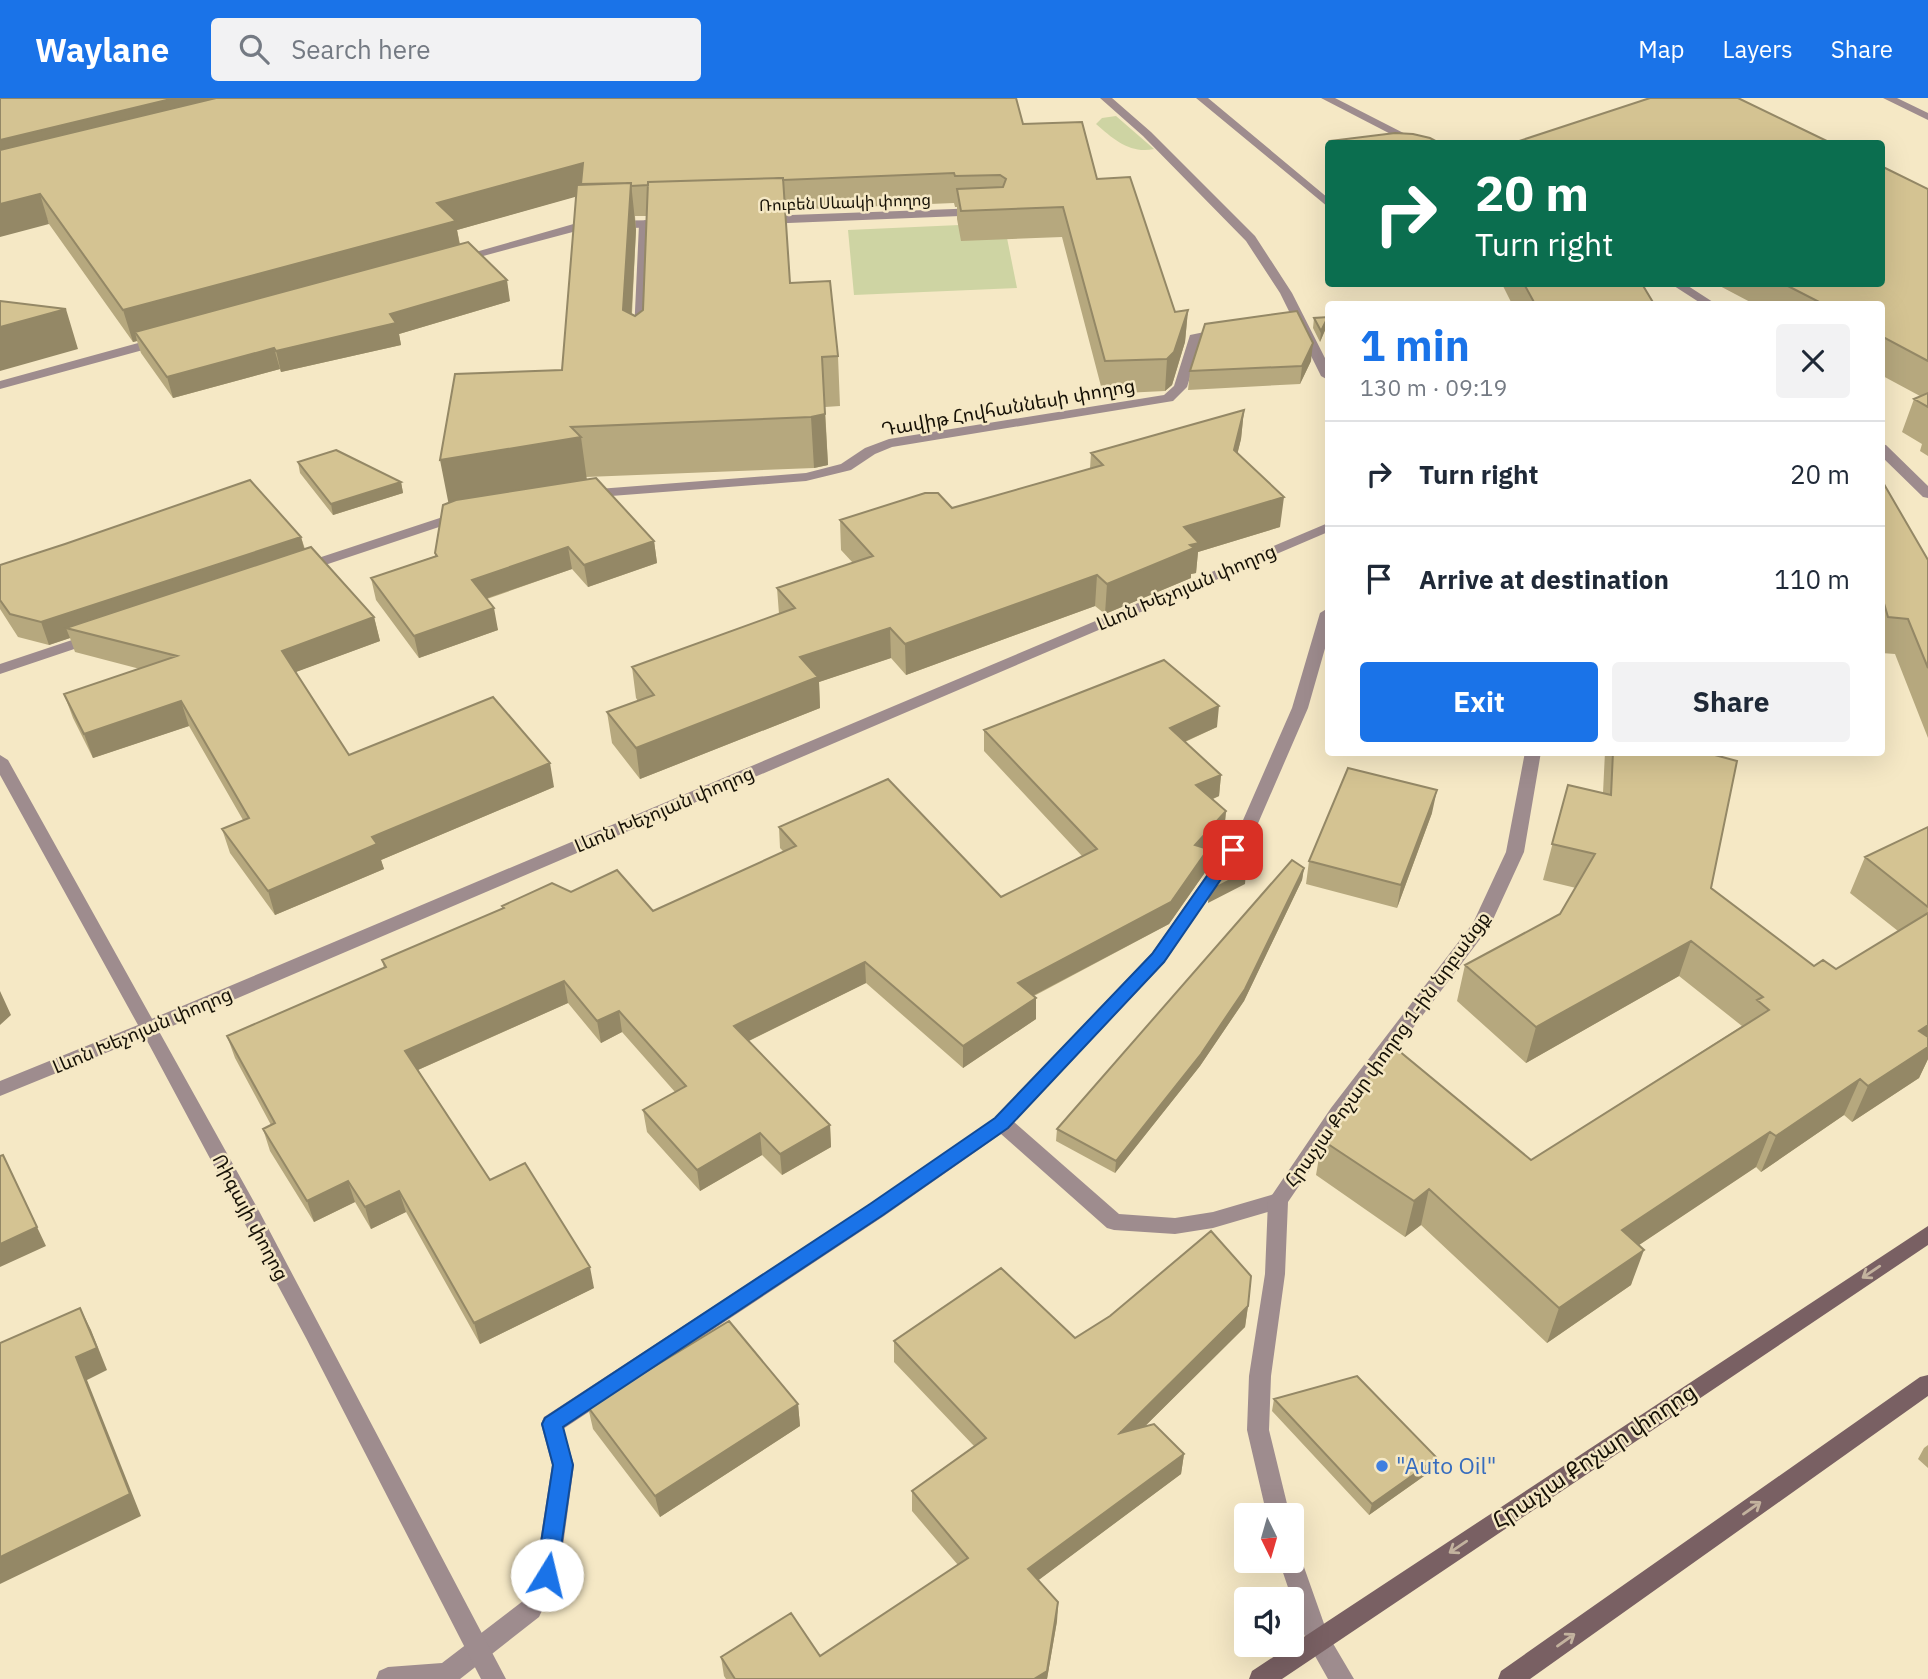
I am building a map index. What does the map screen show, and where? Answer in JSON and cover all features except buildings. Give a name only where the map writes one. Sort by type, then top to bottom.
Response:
[{"type":"main road","name":"Հրաչյա Քոչար փողոց","points":[[1261,1679],[1928,1234]]},
{"type":"main road","points":[[1510,1679],[1928,1384]]},
{"type":"street","points":[[1105,98],[1147,134],[1251,239],[1286,293],[1293,323],[1325,371]]},
{"type":"street","points":[[1201,98],[1325,201]]},
{"type":"street","points":[[1326,98],[1412,140]]},
{"type":"street","points":[[1888,98],[1928,117]]},
{"type":"street","name":"Ռուբեն Սևակի փողոց","points":[[755,220],[999,212]]},
{"type":"street","points":[[443,263],[584,225],[686,223]]},
{"type":"street","points":[[640,346],[645,225]]},
{"type":"street","points":[[1682,287],[1705,301]]},
{"type":"street","points":[[1293,323],[1319,322]]},
{"type":"street","name":"Դավիթ Հովհաննեսի փողոց","points":[[576,495],[806,477],[846,467],[870,451],[890,443],[1154,402],[1168,398],[1180,387],[1195,338],[1203,334],[1245,329]]},
{"type":"street","points":[[0,385],[174,337]]},
{"type":"street","points":[[1885,452],[1928,494]]},
{"type":"street","points":[[286,573],[469,513]]},
{"type":"street","name":"Լևոն Խեչոյան փողոց","points":[[0,1089],[1325,528]]},
{"type":"street","points":[[388,1679],[447,1674],[531,1609],[547,1575],[563,1465],[552,1424],[877,1210],[1002,1123],[1158,958],[1248,828],[1300,708],[1325,623]]},
{"type":"street","points":[[0,669],[104,634]]},
{"type":"street","name":"Հրաչյա Քոչար փողոց 1-ին նրբանցք","points":[[1276,1503],[1258,1430],[1260,1376],[1275,1274],[1278,1201],[1338,1113],[1481,926],[1515,852],[1532,756]]},
{"type":"street","name":"Ռիգայի փողոց","points":[[0,760],[149,1028],[398,1491],[494,1679]]},
{"type":"street","points":[[1002,1123],[1114,1222],[1175,1226],[1213,1220],[1278,1201]]},
{"type":"street","points":[[1295,1573],[1318,1640],[1342,1679]]},
{"type":"green space","points":[[1116,116],[1154,149],[1130,148],[1096,124],[1102,118]]},
{"type":"green space","points":[[1004,223],[1017,288],[854,295],[848,230]]},
{"type":"place","name":"\"Auto Oil\"","points":[[1382,1466]]},
{"type":"route","points":[[547,1575],[563,1465],[552,1424],[877,1210],[1002,1123],[1158,958],[1233,850]]}]
